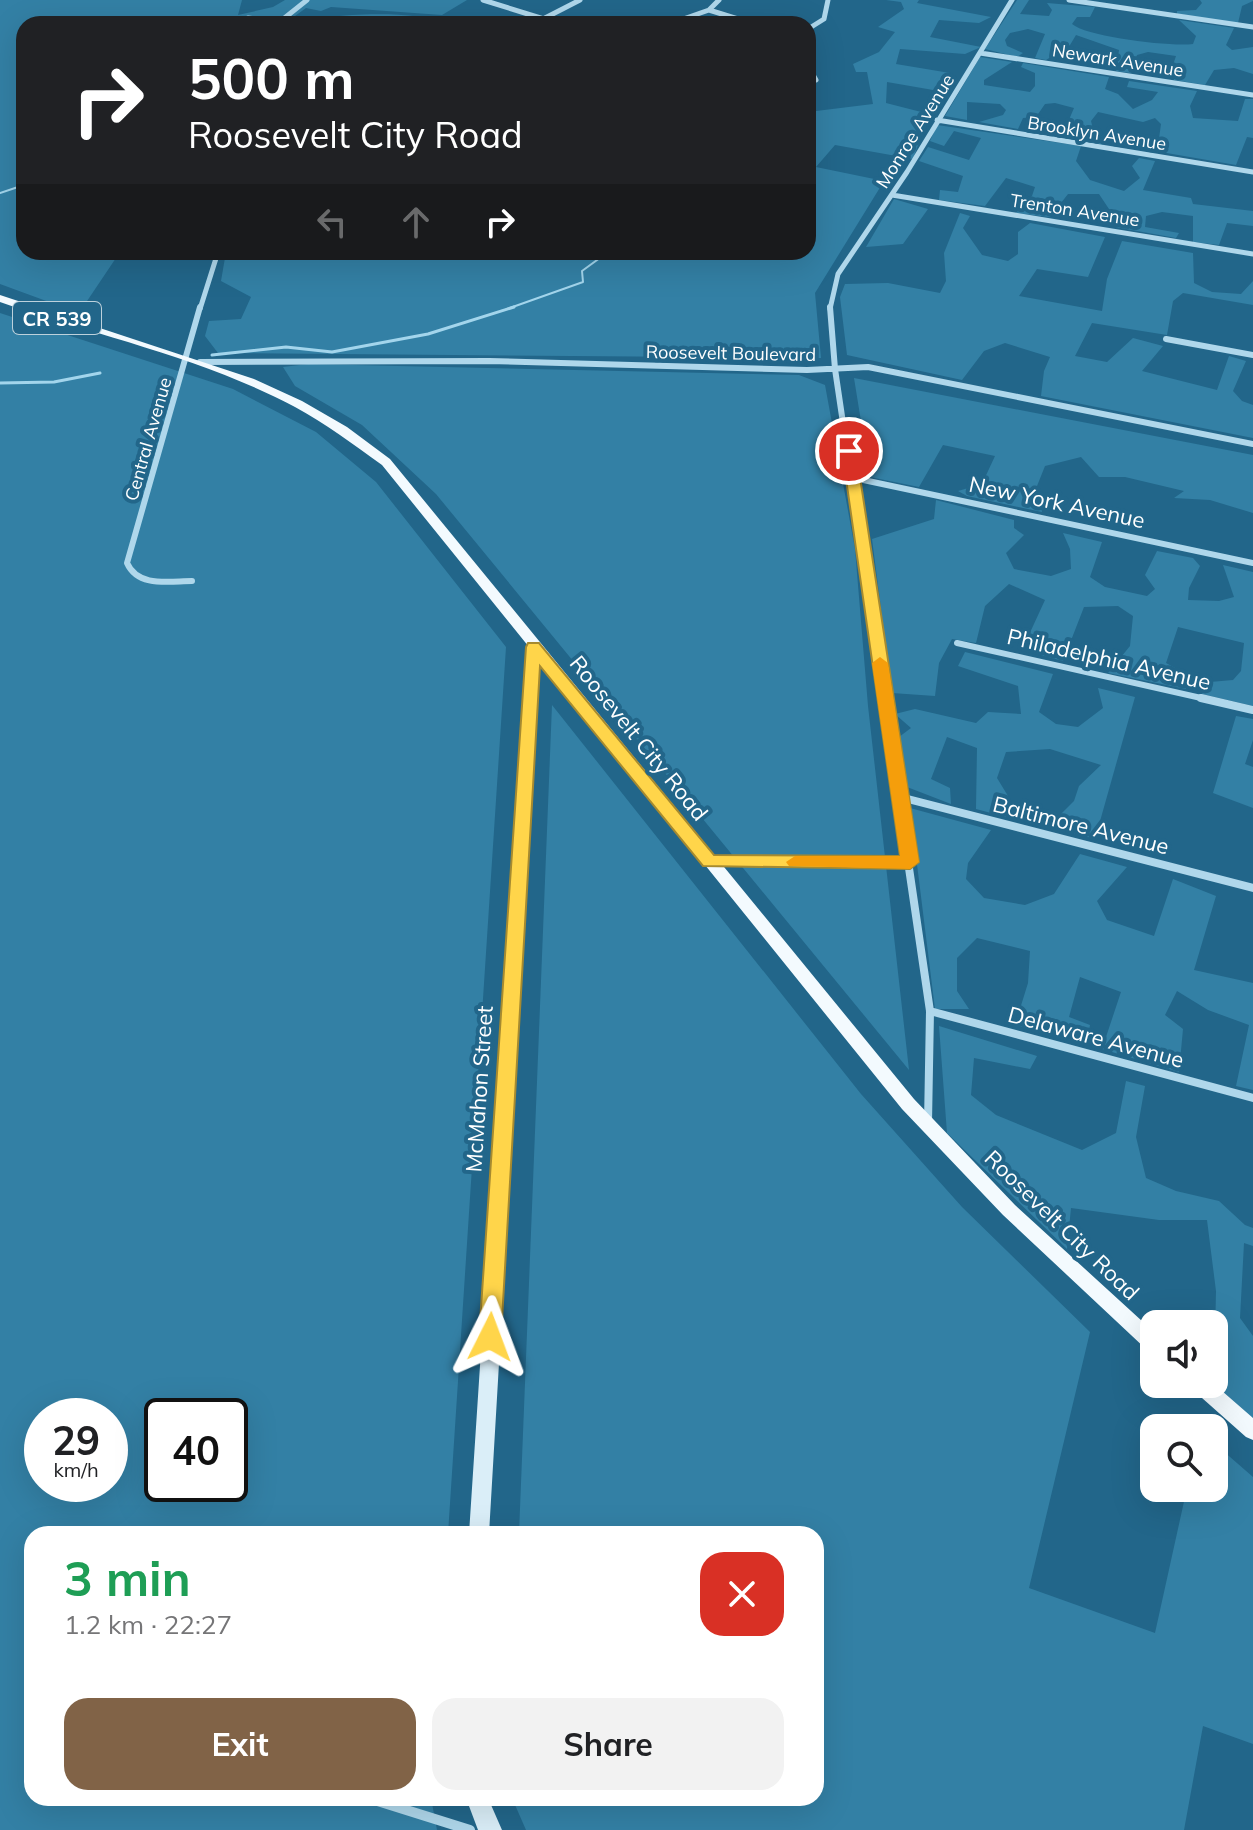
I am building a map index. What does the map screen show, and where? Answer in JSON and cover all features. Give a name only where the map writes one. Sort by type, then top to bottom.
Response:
[{"type":"main road","name":"Roosevelt City Road","points":[[0,298],[246,378],[300,403],[356,437],[386,462],[430,512],[534,647],[928,1125],[1009,1210],[1140,1331]]},
{"type":"main road","points":[[1216,1398],[1253,1431]]},
{"type":"street","points":[[287,16],[307,0]]},
{"type":"street","points":[[483,0],[534,16]]},
{"type":"street","points":[[549,16],[580,0]]},
{"type":"street","points":[[692,16],[709,10],[719,0]]},
{"type":"street","points":[[816,24],[824,19],[828,0]]},
{"type":"street","name":"Monroe Avenue","points":[[835,369],[829,301],[838,274],[892,195],[1012,0]]},
{"type":"street","points":[[1069,0],[1253,27]]},
{"type":"street","points":[[709,10],[728,16]]},
{"type":"street","name":"Newark Avenue","points":[[980,53],[1253,95]]},
{"type":"street","name":"Brooklyn Avenue","points":[[937,120],[1253,172]]},
{"type":"street","name":"Trenton Avenue","points":[[892,195],[1253,254]]},
{"type":"street","name":"Central Avenue","points":[[192,581],[143,580],[132,574],[127,563],[192,360],[216,260]]},
{"type":"street","points":[[1166,339],[1253,355]]},
{"type":"street","name":"Roosevelt Boulevard","points":[[192,360],[489,361],[879,368],[1253,444]]},
{"type":"street","points":[[835,369],[854,478],[930,1011],[928,1125]]},
{"type":"street","name":"New York Avenue","points":[[854,478],[1253,563]]},
{"type":"street","name":"Philadelphia Avenue","points":[[957,643],[1253,710]]},
{"type":"street","name":"McMahon Street","points":[[479,1526],[534,647]]},
{"type":"street","name":"Baltimore Avenue","points":[[900,797],[1253,888]]},
{"type":"street","points":[[710,862],[910,862]]},
{"type":"street","name":"Delaware Avenue","points":[[930,1011],[1253,1098]]},
{"type":"street","points":[[394,1806],[470,1830]]},
{"type":"street","points":[[480,1806],[490,1830]]},
{"type":"shaded area","points":[[0,0],[242,0],[238,15],[273,7],[285,0],[467,0],[442,15],[331,7],[321,11],[306,8],[295,16],[16,16],[16,260],[115,260],[79,313],[0,284]]},
{"type":"shaded area","points":[[886,0],[919,0],[917,3],[991,17],[979,23],[939,20],[930,37],[981,47],[965,54],[900,49],[896,64],[950,73],[939,91],[887,82],[886,103],[929,114],[913,159],[835,145],[816,167],[816,111],[873,104],[867,72],[856,72],[853,64],[879,52],[895,32],[878,27],[904,9],[901,2]]},
{"type":"shaded area","points":[[1017,0],[1029,0],[1020,14],[1049,16],[1052,10],[1047,3],[1095,7],[1090,17],[1077,17],[1072,24],[1094,33],[1130,40],[1193,44],[1196,36],[1179,20],[1234,28],[1226,45],[1232,50],[1253,47],[1253,74],[1234,68],[1214,70],[1205,85],[1174,80],[1172,68],[1176,56],[1148,52],[1137,55],[1131,73],[1116,71],[1119,50],[1076,35],[1070,45],[1046,60],[1035,58],[1045,34],[1028,29],[1010,33],[1005,40],[1007,46],[1023,53],[1017,57],[985,49]]},
{"type":"shaded area","points":[[1200,0],[1253,1],[1242,6],[1238,23],[1177,14],[1177,11],[1196,10],[1202,3]]},
{"type":"shaded area","points":[[364,14],[413,16],[340,16]]},
{"type":"shaded area","points":[[980,57],[1012,62],[984,80],[984,85],[1030,92],[1035,86],[1035,73],[1021,67],[1023,63],[1109,77],[1105,89],[1118,94],[1133,109],[1152,100],[1158,92],[1127,87],[1129,81],[1197,91],[1190,106],[1193,118],[1238,121],[1245,99],[1253,99],[1253,138],[1247,137],[1236,165],[1132,147],[1131,142],[1158,146],[1161,124],[1155,118],[1143,122],[1098,112],[1091,121],[1093,129],[1103,136],[1104,145],[1062,136],[1074,108],[1055,103],[1045,104],[1036,117],[1023,118],[1018,129],[979,122],[1003,115],[1006,110],[1000,104],[967,102],[967,120],[945,116]]},
{"type":"shaded area","points":[[937,125],[1081,146],[1076,161],[1090,180],[1124,191],[1140,178],[1132,166],[1139,158],[1155,161],[1143,190],[1191,198],[1193,204],[1253,211],[1253,226],[1227,223],[1219,245],[1193,242],[1193,216],[1162,212],[1146,216],[1145,227],[1179,233],[1176,238],[1115,227],[1111,212],[1099,194],[1068,194],[1050,217],[1016,213],[1032,196],[1035,187],[1006,178],[985,206],[939,200],[940,190],[958,192],[963,176],[919,161],[928,147],[969,160],[981,138],[954,131],[944,146],[930,141]]},
{"type":"shaded area","points":[[816,167],[884,181],[815,293],[821,358],[218,353],[205,336],[209,321],[241,319],[251,297],[221,281],[225,260],[816,260]]},
{"type":"shaded area","points":[[894,199],[928,209],[903,244],[866,247]]},
{"type":"shaded area","points":[[960,213],[970,216],[963,228],[982,255],[1008,261],[1018,254],[1018,232],[1030,223],[1105,237],[1088,277],[1037,269],[1019,296],[1102,311],[1107,279],[1122,241],[1193,253],[1194,283],[1212,292],[1241,294],[1253,281],[1253,305],[1183,293],[1173,301],[1167,335],[1092,323],[1075,356],[1107,362],[1133,338],[1163,346],[1142,371],[1217,390],[1229,356],[1246,361],[1233,391],[1242,401],[1253,405],[1253,438],[1041,396],[1044,371],[1050,357],[1005,343],[984,351],[962,380],[847,355],[840,297],[845,284],[888,283],[940,293],[946,281],[944,253]]},
{"type":"shaded area","points":[[0,313],[233,389],[316,432],[376,482],[506,647],[449,1526],[24,1526],[24,1806],[432,1806],[437,1830],[0,1830]]},
{"type":"shaded area","points":[[308,364],[799,375],[825,385],[855,549],[868,706],[909,1070],[436,494],[362,425],[295,386],[283,367]]},
{"type":"shaded area","points":[[854,378],[1253,455],[1253,513],[1210,500],[1174,498],[1184,491],[1125,477],[1099,477],[1081,457],[1045,466],[1037,486],[1042,512],[967,496],[958,491],[982,484],[995,456],[943,445],[919,487],[870,477]]},
{"type":"shaded area","points":[[936,500],[1014,520],[1014,528],[1024,535],[1006,553],[1014,569],[1051,576],[1071,569],[1070,549],[1063,533],[1102,542],[1090,577],[1105,587],[1147,596],[1155,589],[1145,575],[1157,551],[1193,558],[1200,566],[1189,588],[1188,600],[1219,601],[1234,597],[1223,565],[1253,572],[1253,706],[1202,694],[1210,682],[1233,680],[1241,671],[1244,643],[1178,627],[1166,663],[1190,676],[1186,689],[1108,673],[1130,646],[1133,616],[1118,606],[1084,607],[1063,661],[1022,650],[1045,600],[1009,584],[985,606],[976,643],[952,639],[939,663],[935,696],[892,693],[872,539],[934,519]]},
{"type":"shaded area","points":[[965,652],[1053,674],[1039,712],[1056,724],[1078,727],[1103,708],[1098,688],[1135,697],[1095,839],[1049,826],[1074,801],[1079,786],[1101,765],[1050,749],[1006,752],[997,778],[1008,796],[1006,817],[976,809],[977,748],[947,737],[931,779],[950,788],[951,804],[907,787],[895,740],[911,728],[895,714],[915,709],[976,723],[988,712],[1021,714],[1018,686],[958,666]]},
{"type":"shaded area","points":[[552,705],[861,1094],[962,1207],[1090,1332],[1029,1588],[1155,1633],[1184,1502],[1228,1502],[1228,1455],[1253,1477],[1253,1744],[1203,1726],[1184,1830],[526,1830],[516,1806],[824,1806],[824,1526],[519,1526]]},
{"type":"shaded area","points":[[1236,716],[1253,719],[1253,740],[1245,764],[1253,767],[1253,808],[1213,793]]},
{"type":"shaded area","points":[[910,808],[991,830],[968,863],[966,879],[984,898],[1025,905],[1054,894],[1080,854],[1127,867],[1097,901],[1107,920],[1154,936],[1173,879],[1216,896],[1194,970],[1253,983],[1253,1090],[1236,1086],[1249,1025],[1208,1010],[1177,991],[1165,1015],[1183,1029],[1179,1072],[1102,1049],[1121,992],[1080,977],[1069,1017],[1090,1025],[1086,1044],[1015,1025],[1028,983],[1030,951],[977,938],[957,958],[957,991],[969,1009],[935,1009]]},
{"type":"shaded area","points":[[939,1026],[1037,1056],[1030,1069],[974,1058],[971,1095],[996,1115],[1082,1150],[1116,1133],[1126,1081],[1145,1086],[1136,1137],[1146,1178],[1176,1191],[1219,1201],[1245,1225],[1253,1228],[1253,1246],[1244,1243],[1240,1318],[1253,1336],[1253,1419],[1228,1397],[1228,1310],[1216,1310],[1207,1220],[1159,1220],[1071,1208],[1067,1249],[947,1133]]},
{"type":"waterway","points":[[0,193],[16,188]]},
{"type":"waterway","points":[[507,309],[583,282],[582,271],[597,260]]},
{"type":"waterway","points":[[212,355],[286,347],[332,352],[428,334],[514,307]]},
{"type":"waterway","points":[[0,383],[54,382],[100,373]]},
{"type":"slow traffic","points":[[795,862],[910,862],[880,663]]},
{"type":"route","points":[[490,1337],[534,647],[710,862],[910,862],[849,451]]}]
